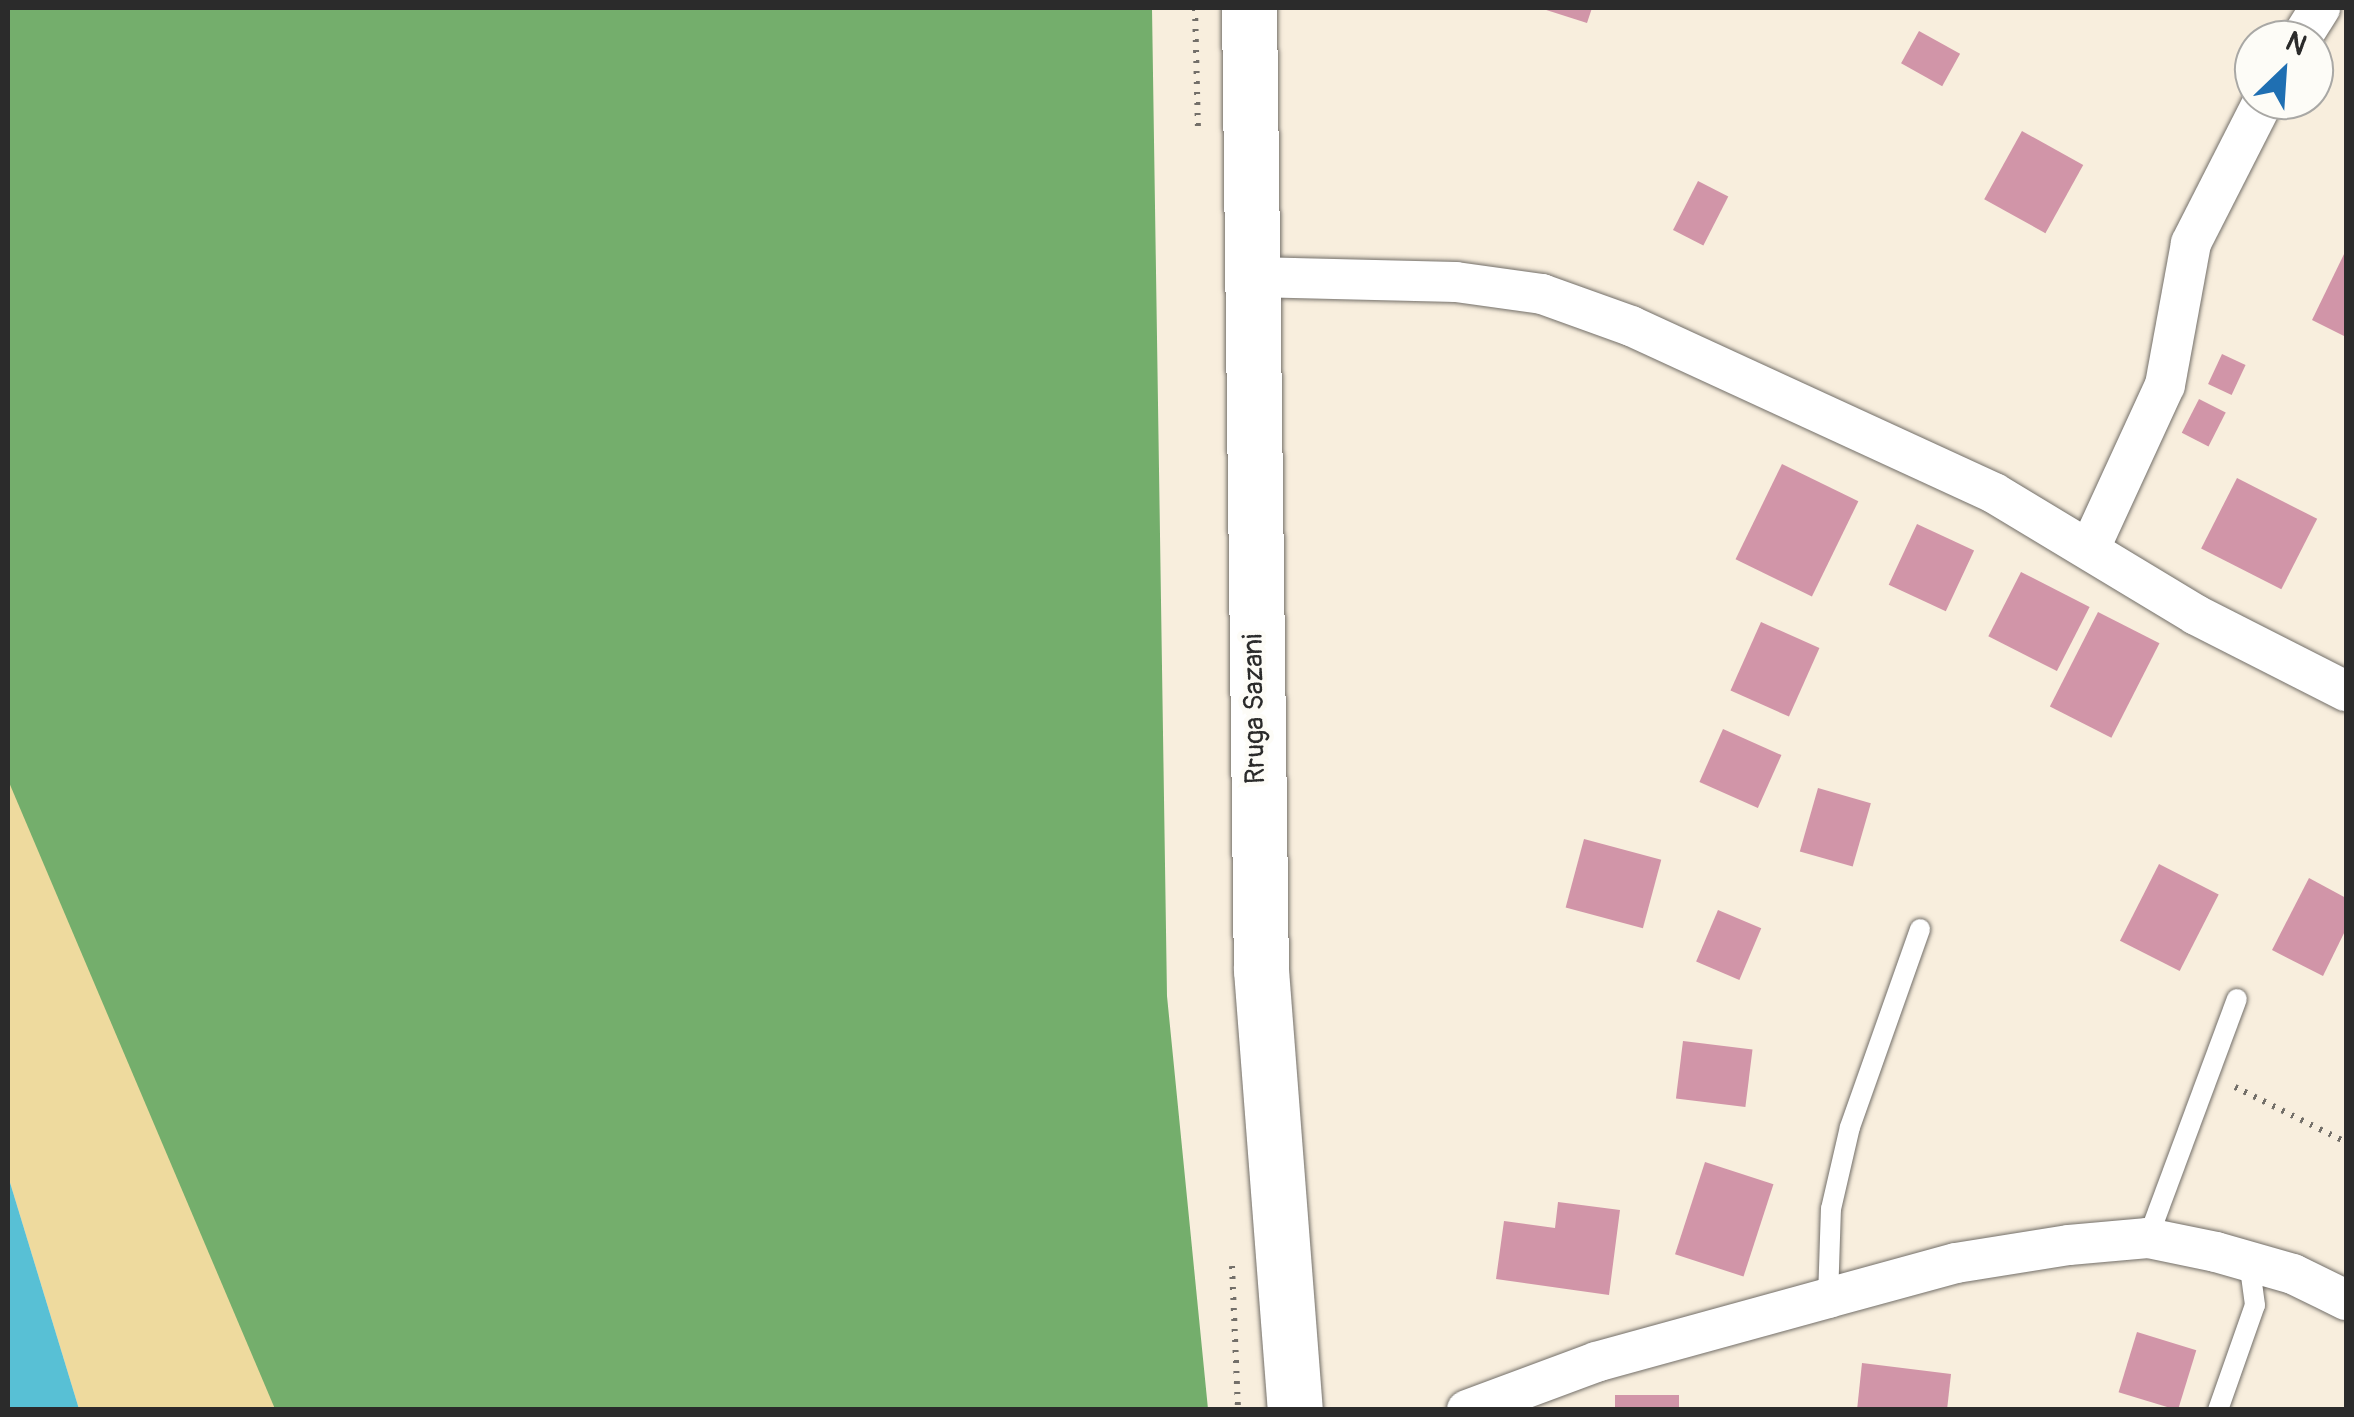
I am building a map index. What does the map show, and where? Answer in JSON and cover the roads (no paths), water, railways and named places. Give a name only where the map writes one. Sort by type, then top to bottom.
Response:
[{"type":"main road","name":"Rruga Sazani","points":[[1250,8],[1261,970],[1294,1410]]},
{"type":"street","points":[[2090,548],[2165,385],[2191,243],[2254,120]]},
{"type":"street","points":[[1253,277],[1456,282],[1542,294],[1630,326],[1994,493],[2265,653],[2346,691]]},
{"type":"street","points":[[1466,1410],[1596,1362],[1956,1263],[2148,1238],[2249,1261],[2346,1300]]},
{"type":"lane","points":[[1828,1298],[1831,1210],[1850,1127],[1920,929]]},
{"type":"lane","points":[[2148,1238],[2238,998]]},
{"type":"lane","points":[[2218,1410],[2254,1306],[2249,1261]]},
{"type":"water","points":[[8,1176],[79,1409],[8,1409]]}]
